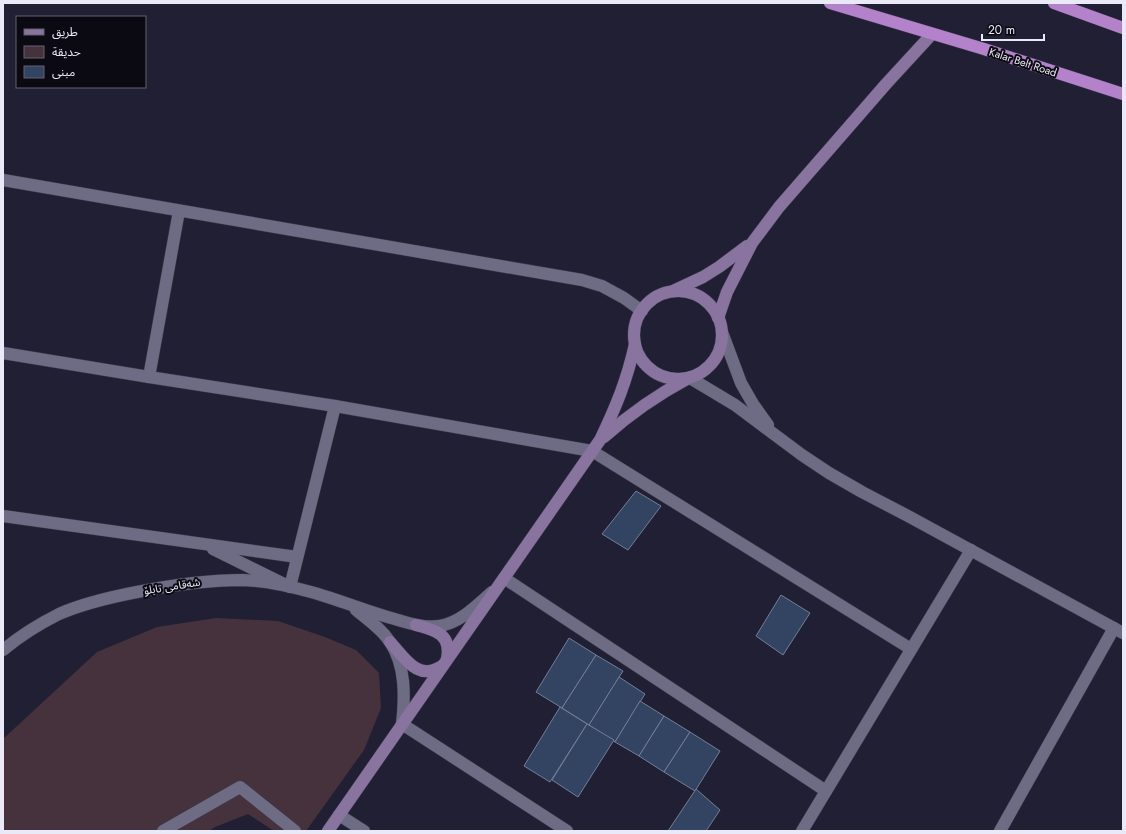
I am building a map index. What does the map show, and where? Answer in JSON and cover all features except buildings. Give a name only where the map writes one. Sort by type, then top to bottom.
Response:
[{"type":"highway","name":"Kalar Belt Road","points":[[830,3],[991,51],[1123,94]]},
{"type":"highway","points":[[1054,3],[1123,28]]},
{"type":"main road","points":[[718,318],[727,292],[752,243],[779,208],[886,84],[932,34]]},
{"type":"main road","points":[[690,378],[676,379],[661,376],[644,363],[635,344],[634,330],[636,324],[646,305],[657,297],[703,277],[752,243]]},
{"type":"main road","points":[[600,440],[625,418],[657,396],[704,371],[714,360],[721,347],[721,325],[715,312],[710,306],[698,297],[685,292],[671,292]]},
{"type":"main road","points":[[328,831],[600,440],[621,394],[635,344]]},
{"type":"main road","points":[[390,642],[408,662],[419,670],[430,672],[433,671],[445,662],[448,654],[447,643],[442,636],[431,629],[416,625]]},
{"type":"street","points":[[3,180],[582,280],[602,286],[624,298],[642,311]]},
{"type":"street","points":[[149,377],[179,210]]},
{"type":"street","points":[[722,332],[734,368],[745,393],[777,437]]},
{"type":"street","points":[[3,353],[335,406],[592,452],[911,649]]},
{"type":"street","points":[[690,378],[735,405],[777,437],[829,473],[1118,631],[1000,831]]},
{"type":"street","points":[[204,544],[290,587],[335,406]]},
{"type":"street","points":[[3,516],[297,557]]},
{"type":"street","points":[[802,831],[971,550]]},
{"type":"street","name":"شەقامی تابلۆ","points":[[3,650],[21,635],[59,614],[102,598],[199,582],[244,580],[276,584],[311,592],[384,616],[427,627],[449,624],[458,620],[501,583]]},
{"type":"street","points":[[501,583],[826,791]]},
{"type":"street","points":[[351,605],[376,626],[390,642],[397,656],[403,678],[404,694],[402,724],[567,831]]},
{"type":"street","points":[[163,831],[240,787],[295,831]]},
{"type":"street","points":[[339,815],[364,831]]},
{"type":"green space","points":[[216,618],[278,621],[325,637],[356,650],[379,673],[381,708],[364,750],[306,831],[274,831],[248,814],[215,827],[209,831],[3,831],[3,739],[97,652],[157,627]]}]
